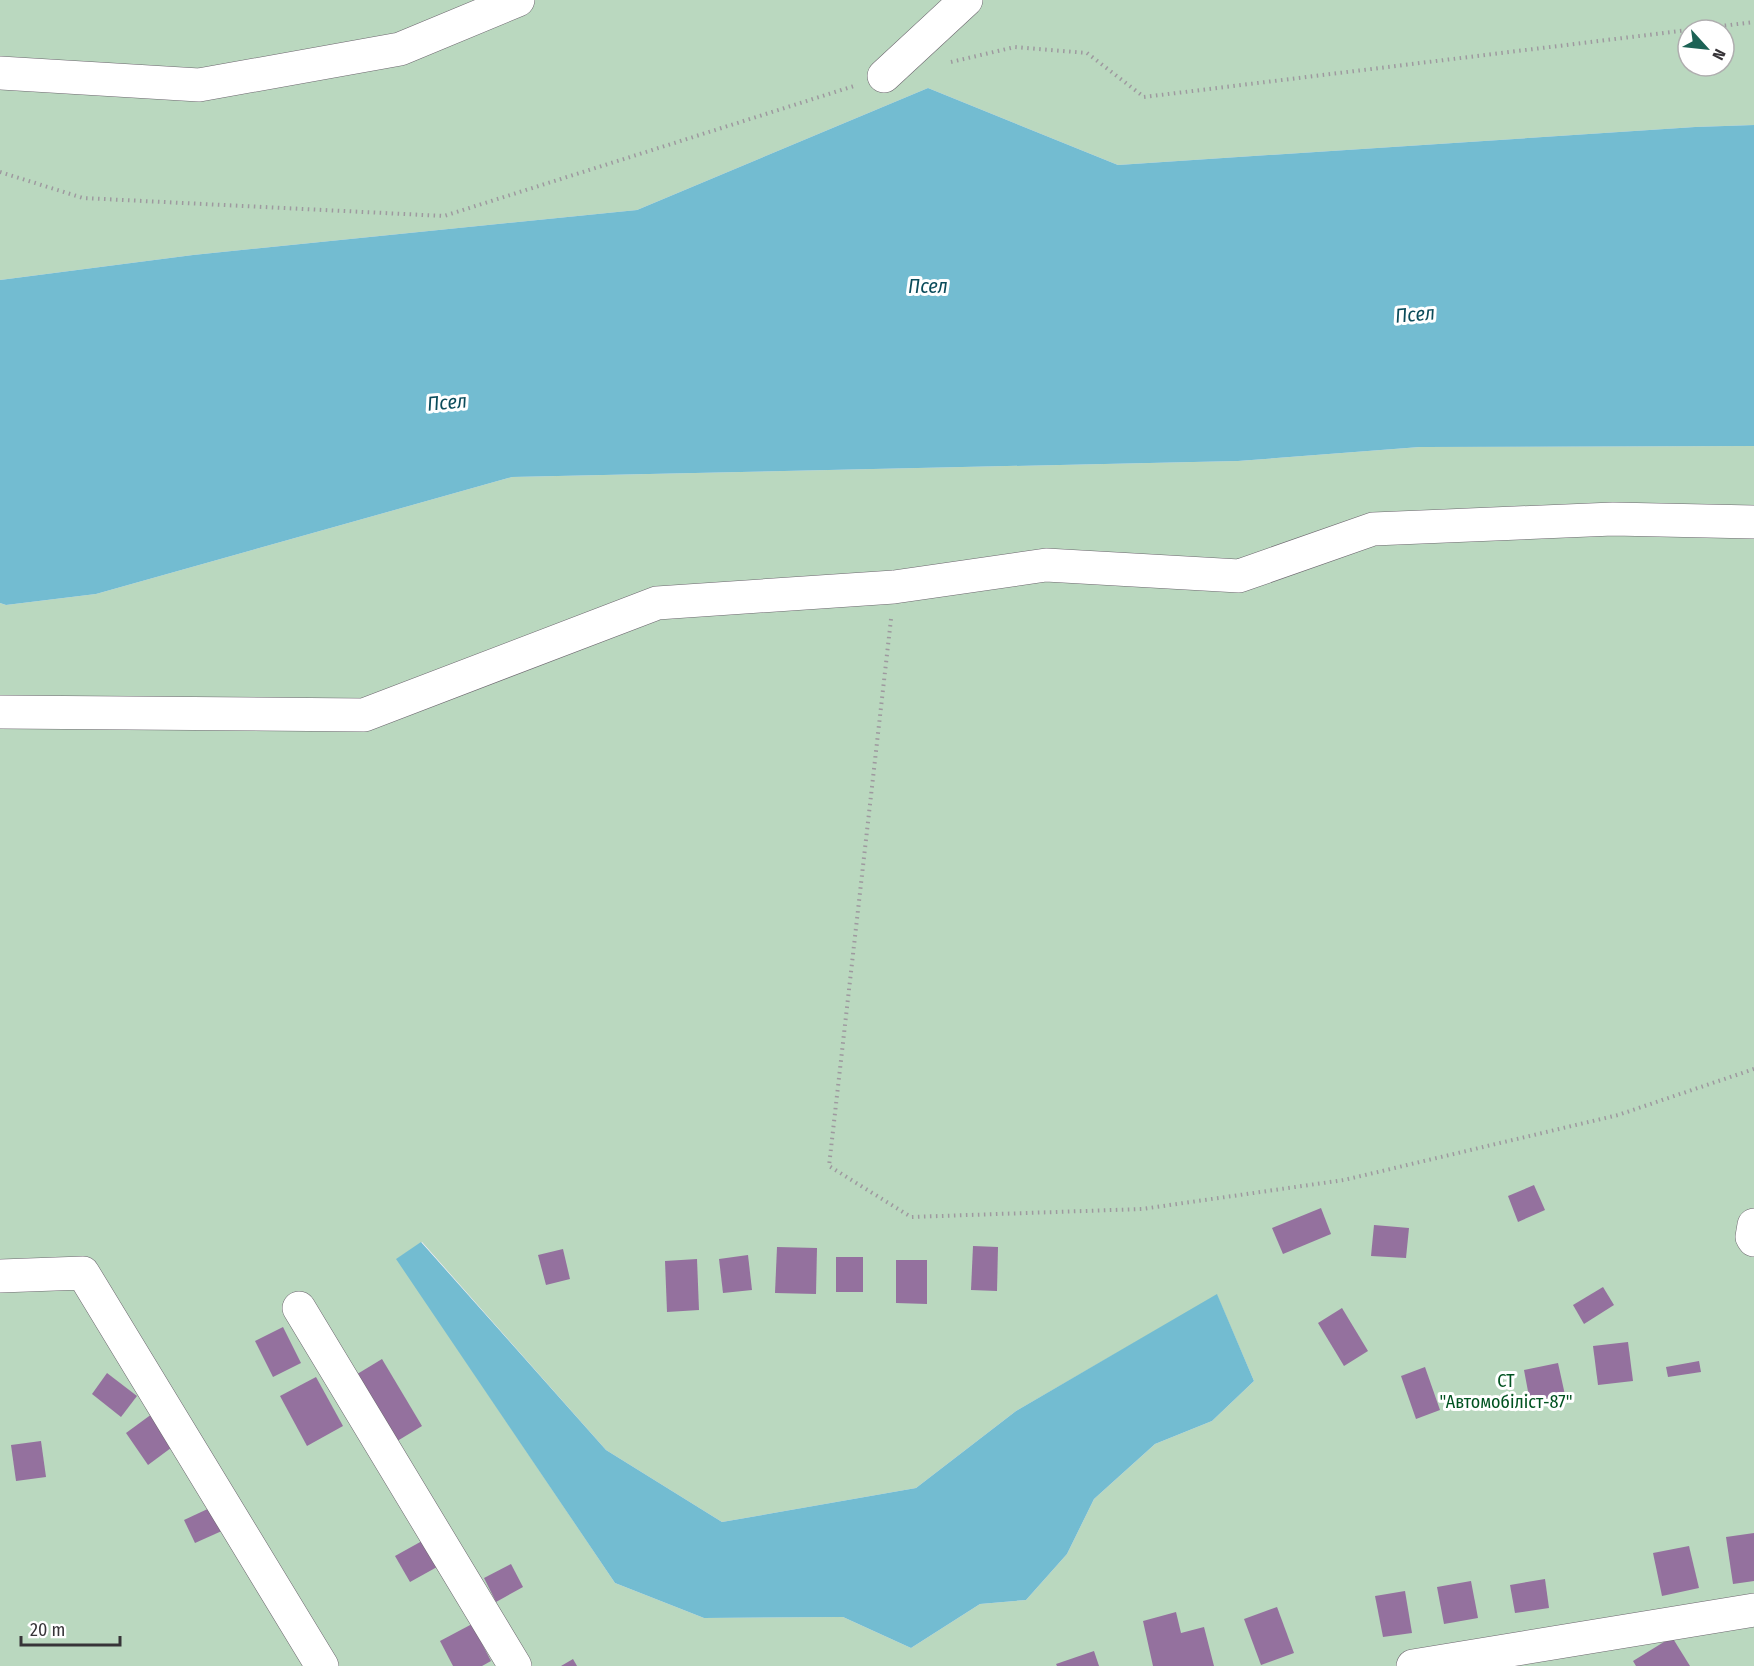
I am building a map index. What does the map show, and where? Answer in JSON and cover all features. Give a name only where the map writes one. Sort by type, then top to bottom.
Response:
[{"type":"street","points":[[0,73],[199,85],[400,49],[518,0]]},
{"type":"street","points":[[884,76],[966,0]]},
{"type":"street","points":[[0,712],[364,715],[657,603],[894,587],[1046,565],[1239,576],[1373,529],[1612,519],[1754,522]]},
{"type":"street","points":[[1754,1225],[1752,1237],[1754,1240]]},
{"type":"street","points":[[0,1276],[83,1273],[322,1666]]},
{"type":"street","points":[[299,1308],[515,1666]]},
{"type":"street","points":[[1413,1666],[1754,1610]]},
{"type":"path","points":[[1736,24],[1754,22]]},
{"type":"path","points":[[950,62],[1015,47],[1087,52],[1144,97],[1676,32]]},
{"type":"path","points":[[0,172],[83,198],[444,216],[884,76]]},
{"type":"path","points":[[894,587],[829,1166],[911,1217],[1142,1209],[1344,1180],[1618,1114],[1754,1069]]},
{"type":"green space","points":[[0,0],[1754,0],[1754,125],[1118,165],[928,88],[637,210],[193,255],[0,280]]},
{"type":"green space","name":"СТ \"Автомобiлiст-87\"","points":[[1754,446],[1754,1666],[0,1666],[0,603],[6,605],[96,594],[512,477],[1238,461],[1420,447]],"holes":[[[422,1242],[606,1450],[722,1522],[916,1488],[1016,1411],[1217,1295],[1254,1381],[1212,1421],[1155,1444],[1094,1499],[1067,1554],[1026,1600],[980,1604],[911,1648],[843,1617],[704,1618],[615,1583],[397,1259]]]},
{"type":"water","name":"Псел","points":[[928,88],[1118,165],[1754,125],[1754,446],[1420,447],[1238,461],[512,477],[96,594],[6,605],[0,603],[0,280],[193,255],[637,210]]},
{"type":"water","points":[[421,1242],[606,1450],[722,1522],[916,1488],[1016,1411],[1217,1294],[1254,1381],[1212,1421],[1155,1444],[1094,1499],[1067,1554],[1026,1600],[980,1604],[911,1648],[843,1617],[704,1618],[615,1583],[396,1259]]},
{"type":"building","points":[[1534,1185],[1545,1210],[1518,1222],[1508,1196]]},
{"type":"building","points":[[1321,1208],[1331,1234],[1283,1254],[1272,1228]]},
{"type":"building","points":[[1374,1225],[1409,1228],[1406,1258],[1371,1256]]},
{"type":"building","points":[[973,1246],[998,1247],[997,1291],[971,1290]]},
{"type":"building","points":[[777,1247],[817,1248],[816,1294],[775,1293]]},
{"type":"building","points":[[563,1249],[570,1279],[546,1285],[538,1255]]},
{"type":"building","points":[[748,1255],[752,1290],[723,1293],[719,1259]]},
{"type":"building","points":[[836,1257],[863,1257],[863,1292],[836,1292]]},
{"type":"building","points":[[697,1259],[699,1310],[667,1312],[665,1261]]},
{"type":"building","points":[[896,1260],[927,1260],[927,1304],[896,1303]]},
{"type":"building","points":[[1603,1287],[1614,1305],[1584,1324],[1573,1305]]},
{"type":"building","points":[[1342,1308],[1368,1351],[1344,1366],[1318,1323]]},
{"type":"building","points":[[283,1327],[301,1363],[273,1377],[255,1341]]},
{"type":"building","points":[[1628,1342],[1633,1381],[1598,1385],[1593,1346]]},
{"type":"building","points":[[382,1359],[422,1426],[394,1443],[354,1376]]},
{"type":"building","points":[[1699,1361],[1701,1372],[1668,1377],[1666,1367]]},
{"type":"building","points":[[1558,1363],[1565,1395],[1530,1402],[1524,1370]]},
{"type":"building","points":[[1425,1367],[1440,1410],[1416,1419],[1401,1376]]},
{"type":"building","points":[[107,1373],[137,1396],[121,1417],[92,1394]]},
{"type":"building","points":[[316,1377],[343,1426],[307,1446],[280,1396]]},
{"type":"building","points":[[156,1411],[179,1442],[148,1465],[126,1433]]},
{"type":"building","points":[[41,1441],[46,1477],[16,1481],[11,1445]]},
{"type":"building","points":[[214,1506],[224,1530],[195,1543],[184,1520]]},
{"type":"building","points":[[1754,1533],[1754,1581],[1733,1584],[1726,1537]]},
{"type":"building","points":[[422,1541],[437,1567],[410,1582],[395,1556]]},
{"type":"building","points":[[1689,1546],[1699,1588],[1662,1596],[1653,1553]]},
{"type":"building","points":[[511,1564],[523,1587],[496,1602],[484,1578]]},
{"type":"building","points":[[1545,1579],[1549,1608],[1515,1613],[1510,1585]]},
{"type":"building","points":[[1471,1581],[1478,1618],[1444,1624],[1437,1587]]},
{"type":"building","points":[[1405,1591],[1412,1633],[1383,1637],[1375,1596]]},
{"type":"building","points":[[1277,1607],[1294,1653],[1261,1665],[1244,1619]]},
{"type":"building","points":[[1176,1612],[1181,1633],[1204,1627],[1214,1666],[1153,1666],[1143,1621]]},
{"type":"building","points":[[472,1624],[491,1661],[482,1666],[453,1666],[440,1641]]},
{"type":"building","points":[[1672,1637],[1690,1666],[1636,1666],[1633,1661]]},
{"type":"building","points":[[1094,1651],[1099,1666],[1057,1666],[1056,1664]]},
{"type":"building","points":[[573,1659],[577,1666],[561,1666]]}]
